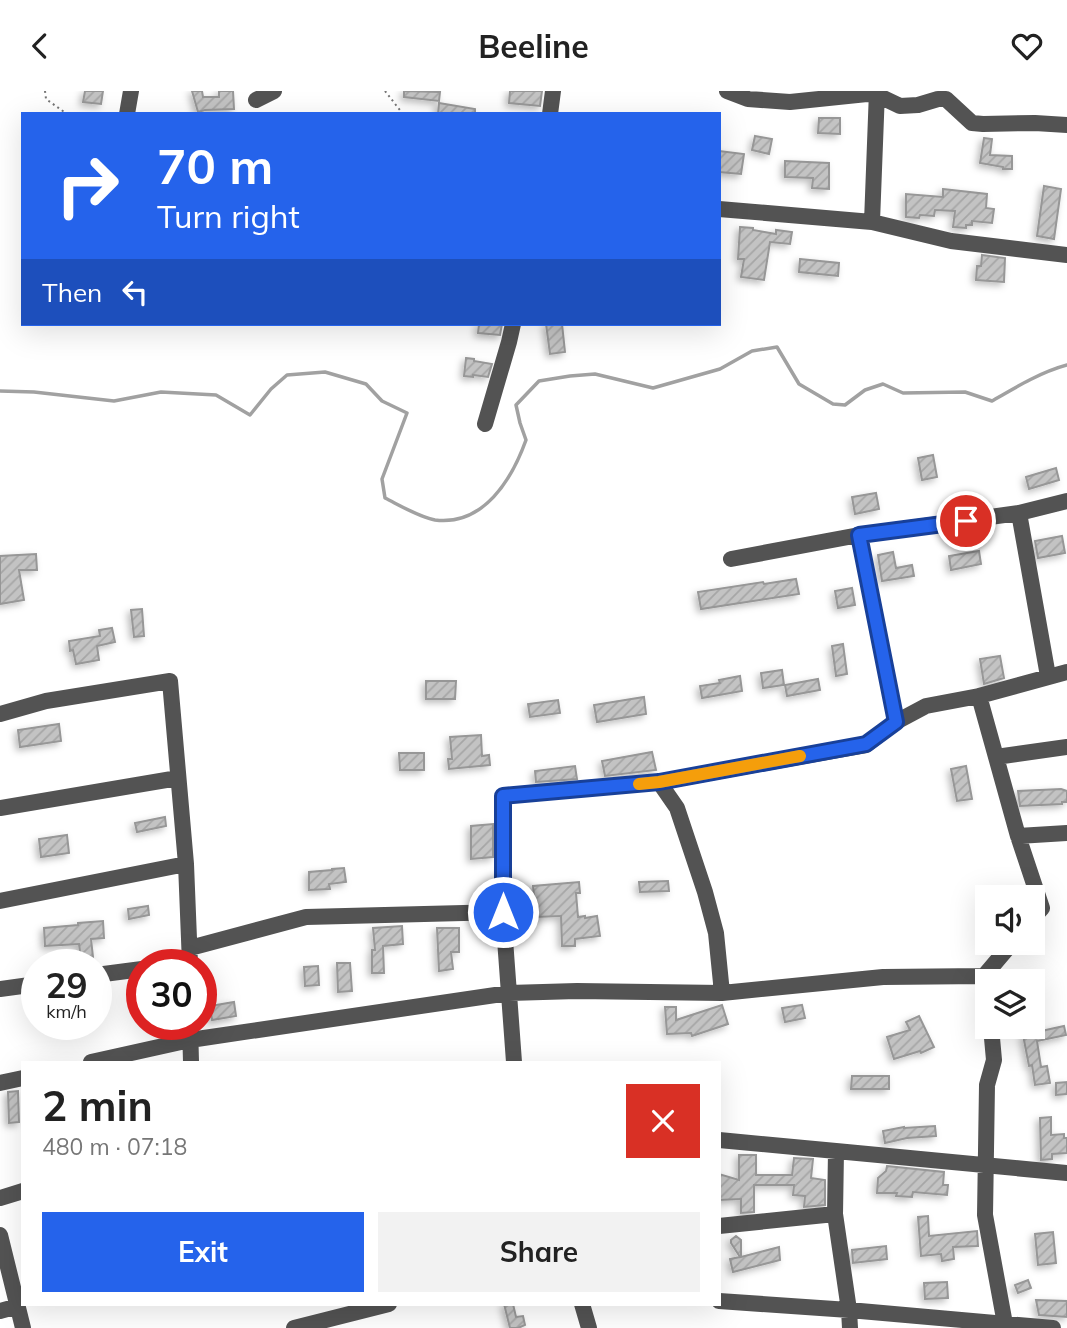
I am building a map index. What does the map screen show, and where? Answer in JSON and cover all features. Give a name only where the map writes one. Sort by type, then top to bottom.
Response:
[{"type":"street","points":[[127,112],[131,91]]},
{"type":"street","points":[[256,100],[274,91]]},
{"type":"street","points":[[550,112],[553,91]]},
{"type":"street","points":[[727,91],[748,99],[790,102],[877,93],[900,106],[946,99],[972,123],[1067,125]]},
{"type":"street","points":[[872,222],[877,93]]},
{"type":"street","points":[[721,209],[872,222],[951,241],[1067,255]]},
{"type":"street","points":[[485,424],[513,326]]},
{"type":"street","points":[[731,559],[859,535],[1019,513],[1067,501]]},
{"type":"street","points":[[1019,513],[1048,677]]},
{"type":"street","points":[[859,535],[896,722]]},
{"type":"street","points":[[514,1061],[503,912],[503,796],[659,782],[866,744],[896,722],[926,706],[979,696],[1067,672]]},
{"type":"street","points":[[0,714],[46,701],[170,681],[186,864],[187,949]]},
{"type":"street","points":[[979,696],[1034,885]]},
{"type":"street","points":[[996,757],[1067,747]]},
{"type":"street","points":[[0,808],[178,778]]},
{"type":"street","points":[[659,782],[677,808],[705,892],[716,933],[722,993]]},
{"type":"street","points":[[1018,836],[1067,832]]},
{"type":"street","points":[[0,901],[186,864]]},
{"type":"street","points":[[217,949],[306,918],[503,912]]},
{"type":"street","points":[[990,969],[1002,955]]},
{"type":"street","points":[[217,1029],[509,993],[722,993],[883,977],[975,976]]},
{"type":"street","points":[[0,989],[21,986]]},
{"type":"street","points":[[992,1039],[994,1060],[987,1085],[985,1215],[1004,1324]]},
{"type":"street","points":[[94,1061],[164,1040]]},
{"type":"street","points":[[190,1040],[191,1061]]},
{"type":"street","points":[[0,1083],[21,1078]]},
{"type":"street","points":[[721,1140],[1067,1173]]},
{"type":"street","points":[[836,1150],[835,1214],[850,1328]]},
{"type":"street","points":[[0,1198],[21,1192]]},
{"type":"street","points":[[721,1226],[835,1214]]},
{"type":"street","points":[[0,1235],[23,1328]]},
{"type":"street","points":[[721,1301],[1053,1328]]},
{"type":"street","points":[[0,1311],[18,1306]]},
{"type":"street","points":[[294,1328],[313,1326],[382,1306]]},
{"type":"street","points":[[583,1306],[589,1328]]},
{"type":"path","points":[[45,91],[46,99],[64,112]]},
{"type":"path","points":[[386,91],[402,112]]},
{"type":"building","points":[[85,91],[103,91],[101,104],[83,102]]},
{"type":"building","points":[[192,91],[202,91],[203,97],[219,97],[219,91],[233,91],[234,109],[198,112]]},
{"type":"building","points":[[404,91],[440,92],[439,101],[404,97]]},
{"type":"building","points":[[510,91],[542,91],[540,106],[509,103]]},
{"type":"building","points":[[439,103],[475,109],[475,112],[438,112]]},
{"type":"building","points":[[819,118],[840,118],[840,134],[818,133]]},
{"type":"building","points":[[755,136],[772,139],[769,154],[752,150]]},
{"type":"building","points":[[984,138],[992,139],[990,155],[1012,156],[1012,169],[980,163]]},
{"type":"building","points":[[721,151],[744,154],[741,174],[721,172]]},
{"type":"building","points":[[785,161],[829,163],[829,189],[812,188],[813,178],[785,177]]},
{"type":"building","points":[[1044,186],[1061,189],[1054,239],[1037,236]]},
{"type":"building","points":[[943,189],[987,194],[986,208],[994,209],[992,223],[972,221],[972,225],[966,225],[966,228],[953,227],[955,211],[935,210],[934,216],[906,217],[906,194],[943,197]]},
{"type":"building","points":[[740,227],[776,234],[776,230],[792,232],[790,244],[770,242],[764,280],[741,277],[744,259],[738,259]]},
{"type":"building","points":[[982,255],[1005,258],[1004,282],[976,280],[977,266],[981,266]]},
{"type":"building","points":[[800,259],[839,263],[838,276],[799,272]]},
{"type":"building","points":[[479,326],[502,326],[500,335],[478,333]]},
{"type":"building","points":[[546,326],[562,326],[565,352],[550,354]]},
{"type":"building","points":[[466,358],[492,364],[488,377],[464,376]]},
{"type":"building","points":[[933,455],[937,477],[922,480],[918,458]]},
{"type":"building","points":[[1056,468],[1059,480],[1029,489],[1026,477]]},
{"type":"building","points":[[876,493],[879,509],[855,514],[852,497]]},
{"type":"building","points":[[1062,536],[1065,553],[1038,558],[1035,541]]},
{"type":"building","points":[[979,551],[981,564],[951,570],[949,556]]},
{"type":"building","points":[[893,552],[896,568],[912,565],[914,576],[882,581],[878,555]]},
{"type":"building","points":[[36,554],[37,570],[19,570],[24,600],[0,604],[0,556]]},
{"type":"building","points":[[796,579],[799,594],[701,609],[698,592]]},
{"type":"building","points":[[852,588],[855,605],[838,608],[835,591]]},
{"type":"building","points":[[142,609],[144,636],[134,637],[131,610]]},
{"type":"building","points":[[112,628],[115,642],[97,646],[99,660],[76,664],[69,641],[100,636],[99,630]]},
{"type":"building","points":[[843,644],[847,674],[836,676],[832,646]]},
{"type":"building","points":[[1000,656],[1004,678],[984,684],[980,659]]},
{"type":"building","points":[[782,670],[784,685],[763,688],[761,673]]},
{"type":"building","points":[[740,676],[742,691],[702,698],[700,686]]},
{"type":"building","points":[[818,679],[820,690],[787,696],[785,685]]},
{"type":"building","points":[[426,681],[456,681],[455,699],[426,699]]},
{"type":"building","points":[[644,697],[646,714],[597,722],[594,705]]},
{"type":"building","points":[[558,700],[560,713],[530,717],[528,704]]},
{"type":"building","points":[[59,724],[61,741],[20,747],[18,730]]},
{"type":"building","points":[[481,735],[482,756],[489,755],[490,765],[449,769],[448,759],[452,759],[450,737]]},
{"type":"building","points":[[652,752],[656,770],[605,776],[602,761]]},
{"type":"building","points":[[399,753],[424,753],[424,770],[400,770]]},
{"type":"building","points":[[575,766],[577,779],[536,782],[535,771]]},
{"type":"building","points":[[966,766],[972,799],[957,801],[951,769]]},
{"type":"building","points":[[1018,791],[1067,791],[1067,802],[1020,806]]},
{"type":"building","points":[[165,817],[166,826],[137,832],[135,823]]},
{"type":"building","points":[[493,824],[493,857],[471,859],[471,826]]},
{"type":"building","points":[[67,835],[69,853],[41,857],[39,839]]},
{"type":"building","points":[[344,868],[346,882],[329,884],[330,889],[309,890],[309,872]]},
{"type":"building","points":[[668,881],[669,891],[640,892],[639,882]]},
{"type":"building","points":[[579,882],[580,893],[576,893],[578,917],[597,916],[600,936],[575,939],[575,946],[562,946],[561,916],[536,917],[533,886]]},
{"type":"building","points":[[148,906],[149,915],[129,919],[128,909]]},
{"type":"building","points":[[103,921],[104,938],[91,939],[92,949],[80,949],[79,944],[45,946],[44,928]]},
{"type":"building","points":[[402,926],[403,944],[383,946],[384,973],[372,973],[372,950],[375,950],[373,928]]},
{"type":"building","points":[[437,928],[459,928],[459,952],[451,952],[453,969],[439,971]]},
{"type":"building","points":[[337,963],[350,963],[352,991],[338,992]]},
{"type":"building","points":[[318,966],[319,985],[305,986],[304,967]]},
{"type":"building","points":[[234,1002],[236,1016],[217,1019],[217,1005]]},
{"type":"building","points":[[722,1005],[728,1024],[692,1036],[691,1033],[667,1034],[665,1007],[676,1007],[676,1020]]},
{"type":"building","points":[[802,1005],[805,1018],[785,1022],[782,1008]]},
{"type":"building","points":[[919,1016],[934,1047],[894,1059],[887,1037],[910,1030],[906,1022]]},
{"type":"building","points":[[1064,1026],[1066,1035],[1037,1041],[1041,1067],[1047,1066],[1050,1083],[1035,1085],[1024,1039],[1045,1039],[1045,1030]]},
{"type":"building","points":[[852,1076],[889,1076],[889,1089],[851,1089]]},
{"type":"building","points":[[1067,1082],[1067,1094],[1056,1095],[1056,1083]]},
{"type":"building","points":[[18,1091],[19,1122],[9,1123],[8,1092]]},
{"type":"building","points":[[1051,1117],[1051,1135],[1064,1134],[1064,1138],[1067,1138],[1067,1153],[1052,1154],[1052,1159],[1041,1160],[1040,1118]]},
{"type":"building","points":[[935,1126],[936,1136],[885,1143],[883,1131]]},
{"type":"building","points":[[739,1155],[756,1155],[756,1175],[792,1175],[794,1158],[813,1159],[811,1178],[825,1180],[825,1205],[804,1207],[805,1196],[793,1195],[794,1185],[754,1185],[754,1212],[741,1213],[741,1199],[721,1200],[721,1175],[739,1180]]},
{"type":"building","points":[[887,1166],[944,1172],[943,1185],[948,1185],[947,1195],[913,1192],[912,1197],[896,1196],[897,1193],[877,1193],[878,1178],[886,1171]]},
{"type":"building","points":[[928,1216],[929,1236],[977,1231],[978,1246],[953,1247],[954,1259],[942,1261],[941,1254],[921,1256],[918,1217]]},
{"type":"building","points":[[1053,1232],[1056,1263],[1038,1265],[1035,1234]]},
{"type":"building","points":[[736,1236],[741,1240],[741,1257],[779,1247],[780,1260],[733,1272],[730,1259],[740,1257],[731,1243]]},
{"type":"building","points":[[886,1246],[887,1259],[853,1263],[852,1250]]},
{"type":"building","points":[[1028,1280],[1031,1288],[1018,1293],[1015,1285]]},
{"type":"building","points":[[947,1282],[948,1298],[925,1299],[924,1283]]},
{"type":"building","points":[[1036,1300],[1067,1301],[1067,1317],[1039,1315]]},
{"type":"building","points":[[504,1306],[513,1306],[516,1317],[523,1316],[525,1325],[510,1328]]},
{"type":"waterway","points":[[0,391],[114,401],[161,392],[216,395],[250,415],[271,389],[287,375],[325,372],[366,384],[382,401],[407,413],[382,479],[385,498],[435,520],[452,520],[468,516],[482,508],[494,497],[513,470],[526,440],[516,405],[539,381],[595,374],[653,388],[720,369],[752,351],[777,347],[799,384],[833,404],[845,405],[865,390],[883,384],[903,393],[965,392],[992,401],[1019,385],[1067,365]]},
{"type":"slow traffic","points":[[639,784],[800,756]]},
{"type":"route","points":[[503,912],[503,796],[659,782],[866,744],[896,722],[859,535],[966,521]]}]
